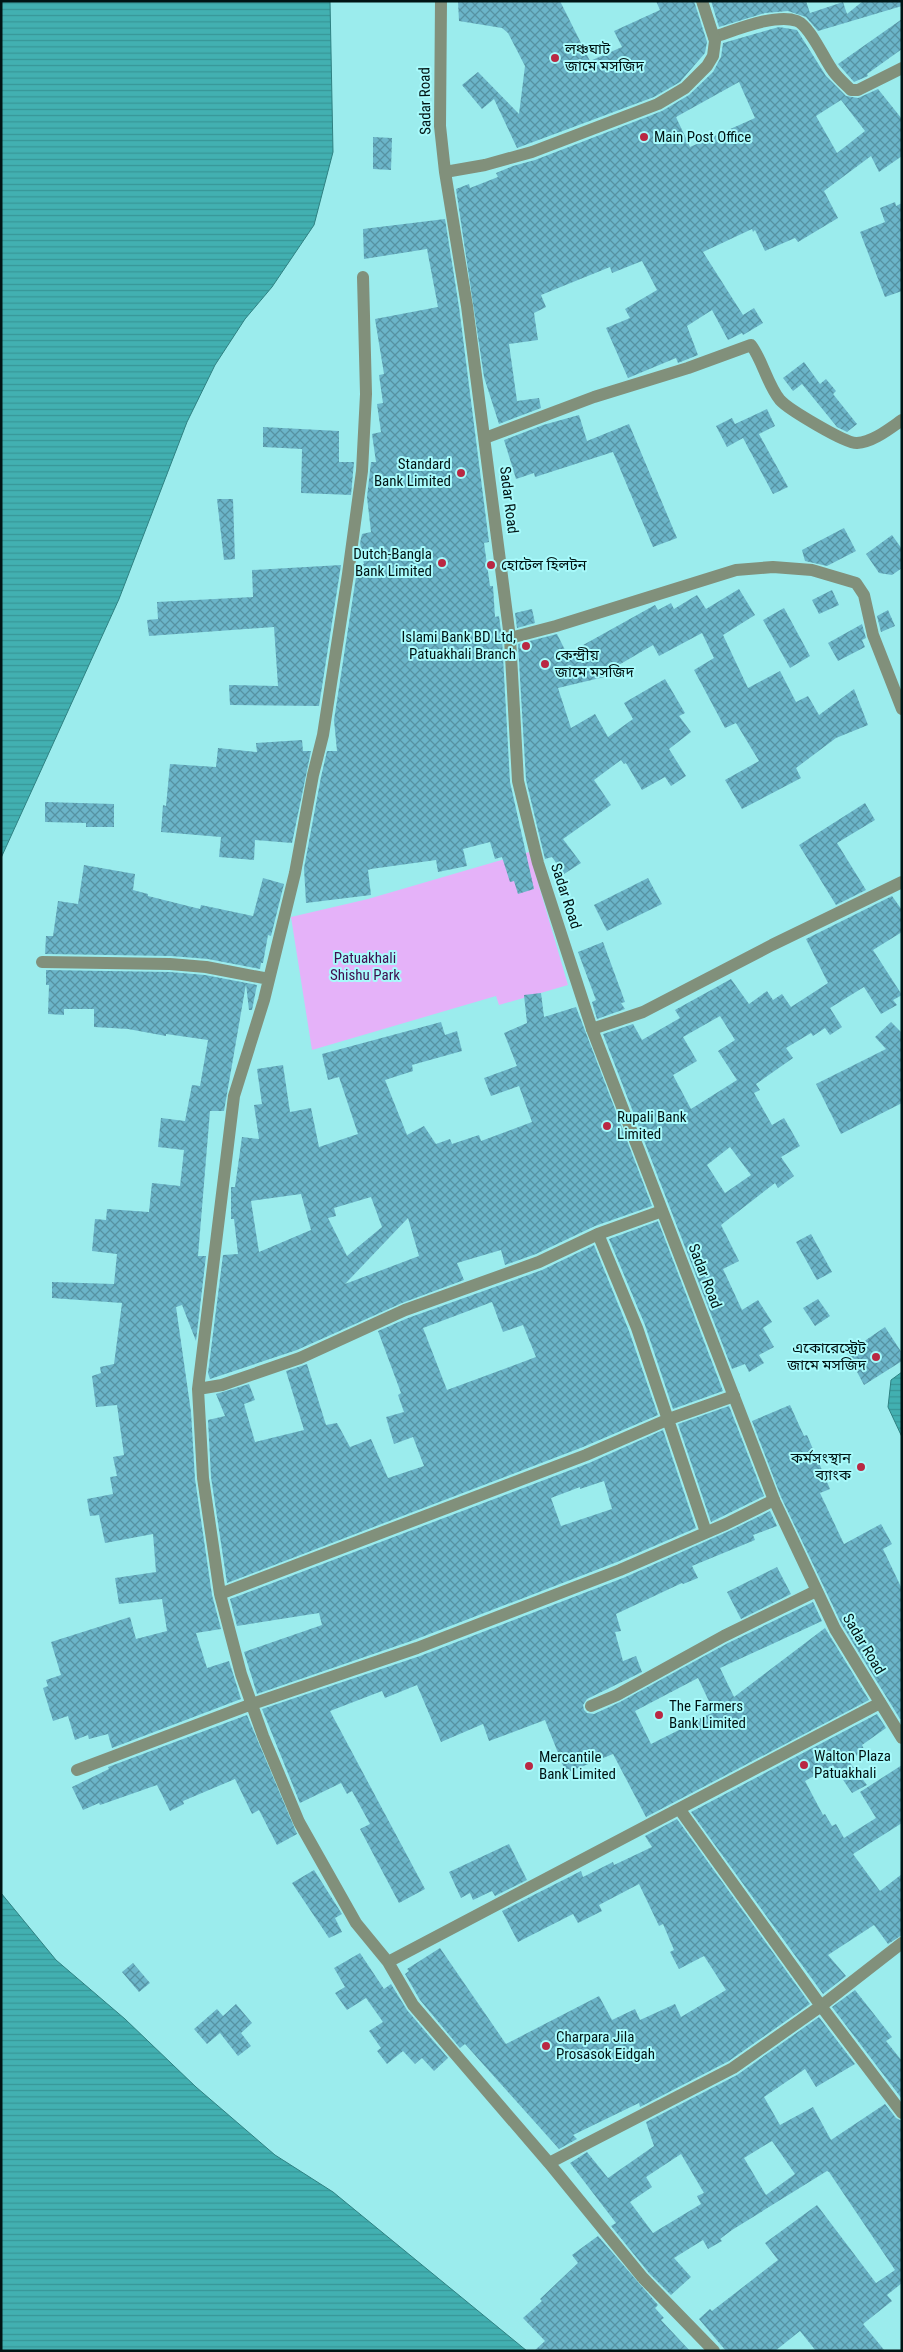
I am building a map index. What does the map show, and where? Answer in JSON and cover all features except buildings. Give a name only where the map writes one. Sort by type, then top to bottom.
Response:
[{"type":"street","name":"Sadar Road","points":[[441,1],[440,126],[445,172],[467,306],[510,638],[518,782],[538,863],[592,1029],[774,1500],[835,1628],[902,1738]]},
{"type":"street","points":[[445,172],[484,165],[532,152],[658,104],[685,88],[713,56],[714,37],[702,1]]},
{"type":"street","points":[[714,37],[765,22],[781,19],[798,21],[806,29],[833,71],[851,90],[858,90],[902,68]]},
{"type":"street","points":[[363,277],[366,394],[362,470],[357,508],[323,735],[294,872],[268,979],[234,1096],[198,1390],[203,1478],[220,1594],[241,1674],[299,1822],[356,1923],[388,1962],[413,2005],[549,2162],[643,2278],[714,2351]]},
{"type":"street","points":[[484,438],[594,397],[688,368],[745,345],[751,345],[758,354],[780,400],[806,418],[835,434],[855,443],[868,440],[902,420]]},
{"type":"street","points":[[510,638],[575,621],[736,570],[772,567],[812,570],[856,583],[864,595],[873,635],[902,709]]},
{"type":"street","points":[[592,1029],[643,1012],[764,949],[902,882]]},
{"type":"street","points":[[42,962],[188,965],[268,979]]},
{"type":"street","points":[[198,1390],[222,1385],[300,1358],[405,1310],[539,1262],[598,1234],[662,1211]]},
{"type":"street","points":[[598,1234],[637,1328],[706,1532]]},
{"type":"street","points":[[220,1594],[586,1455],[669,1419],[734,1396]]},
{"type":"street","points":[[77,1770],[252,1704],[444,1638],[620,1570],[774,1500]]},
{"type":"street","points":[[590,1706],[617,1695],[724,1636],[816,1591]]},
{"type":"street","points":[[388,1962],[680,1810],[880,1703]]},
{"type":"street","points":[[680,1810],[821,2006],[902,2113]]},
{"type":"street","points":[[549,2162],[733,2068],[821,2006],[902,1943]]},
{"type":"green space","name":"Patuakhali Shishu Park","points":[[529,852],[568,985],[499,1005],[496,996],[312,1050],[291,917],[368,899]]},
{"type":"water","points":[[1,1],[330,1],[333,152],[314,225],[272,287],[245,319],[215,365],[187,422],[119,599],[1,858]]},
{"type":"water","points":[[902,1372],[902,1437],[888,1407],[891,1380]]},
{"type":"water","points":[[1,1893],[56,1960],[125,2019],[196,2087],[275,2155],[333,2192],[527,2351],[1,2351]]},
{"type":"place","name":"লঞ্চঘাট জামে মসজিদ","points":[[555,58]]},
{"type":"place","name":"Main Post Office","points":[[644,137]]},
{"type":"place","name":"Standard Bank Limited","points":[[461,473]]},
{"type":"place","name":"Dutch-Bangla Bank Limited","points":[[442,563]]},
{"type":"place","name":"হোটেল হিলটন","points":[[491,565]]},
{"type":"place","name":"Islami Bank BD Ltd, Patuakhali Branch","points":[[526,646]]},
{"type":"place","name":"কেন্দ্রীয় জামে মসজিদ","points":[[545,664]]},
{"type":"place","name":"Rupali Bank Limited","points":[[607,1126]]},
{"type":"place","name":"একোরেস্ট্রেট জামে মসজিদ","points":[[876,1357]]},
{"type":"place","name":"কর্মসংস্থান ব্যাংক","points":[[861,1467]]},
{"type":"place","name":"The Farmers Bank Limited","points":[[659,1715]]},
{"type":"place","name":"Walton Plaza Patuakhali","points":[[804,1765]]},
{"type":"place","name":"Mercantile Bank Limited","points":[[529,1766]]},
{"type":"place","name":"Charpara Jila Prosasok Eidgah","points":[[546,2046]]}]
